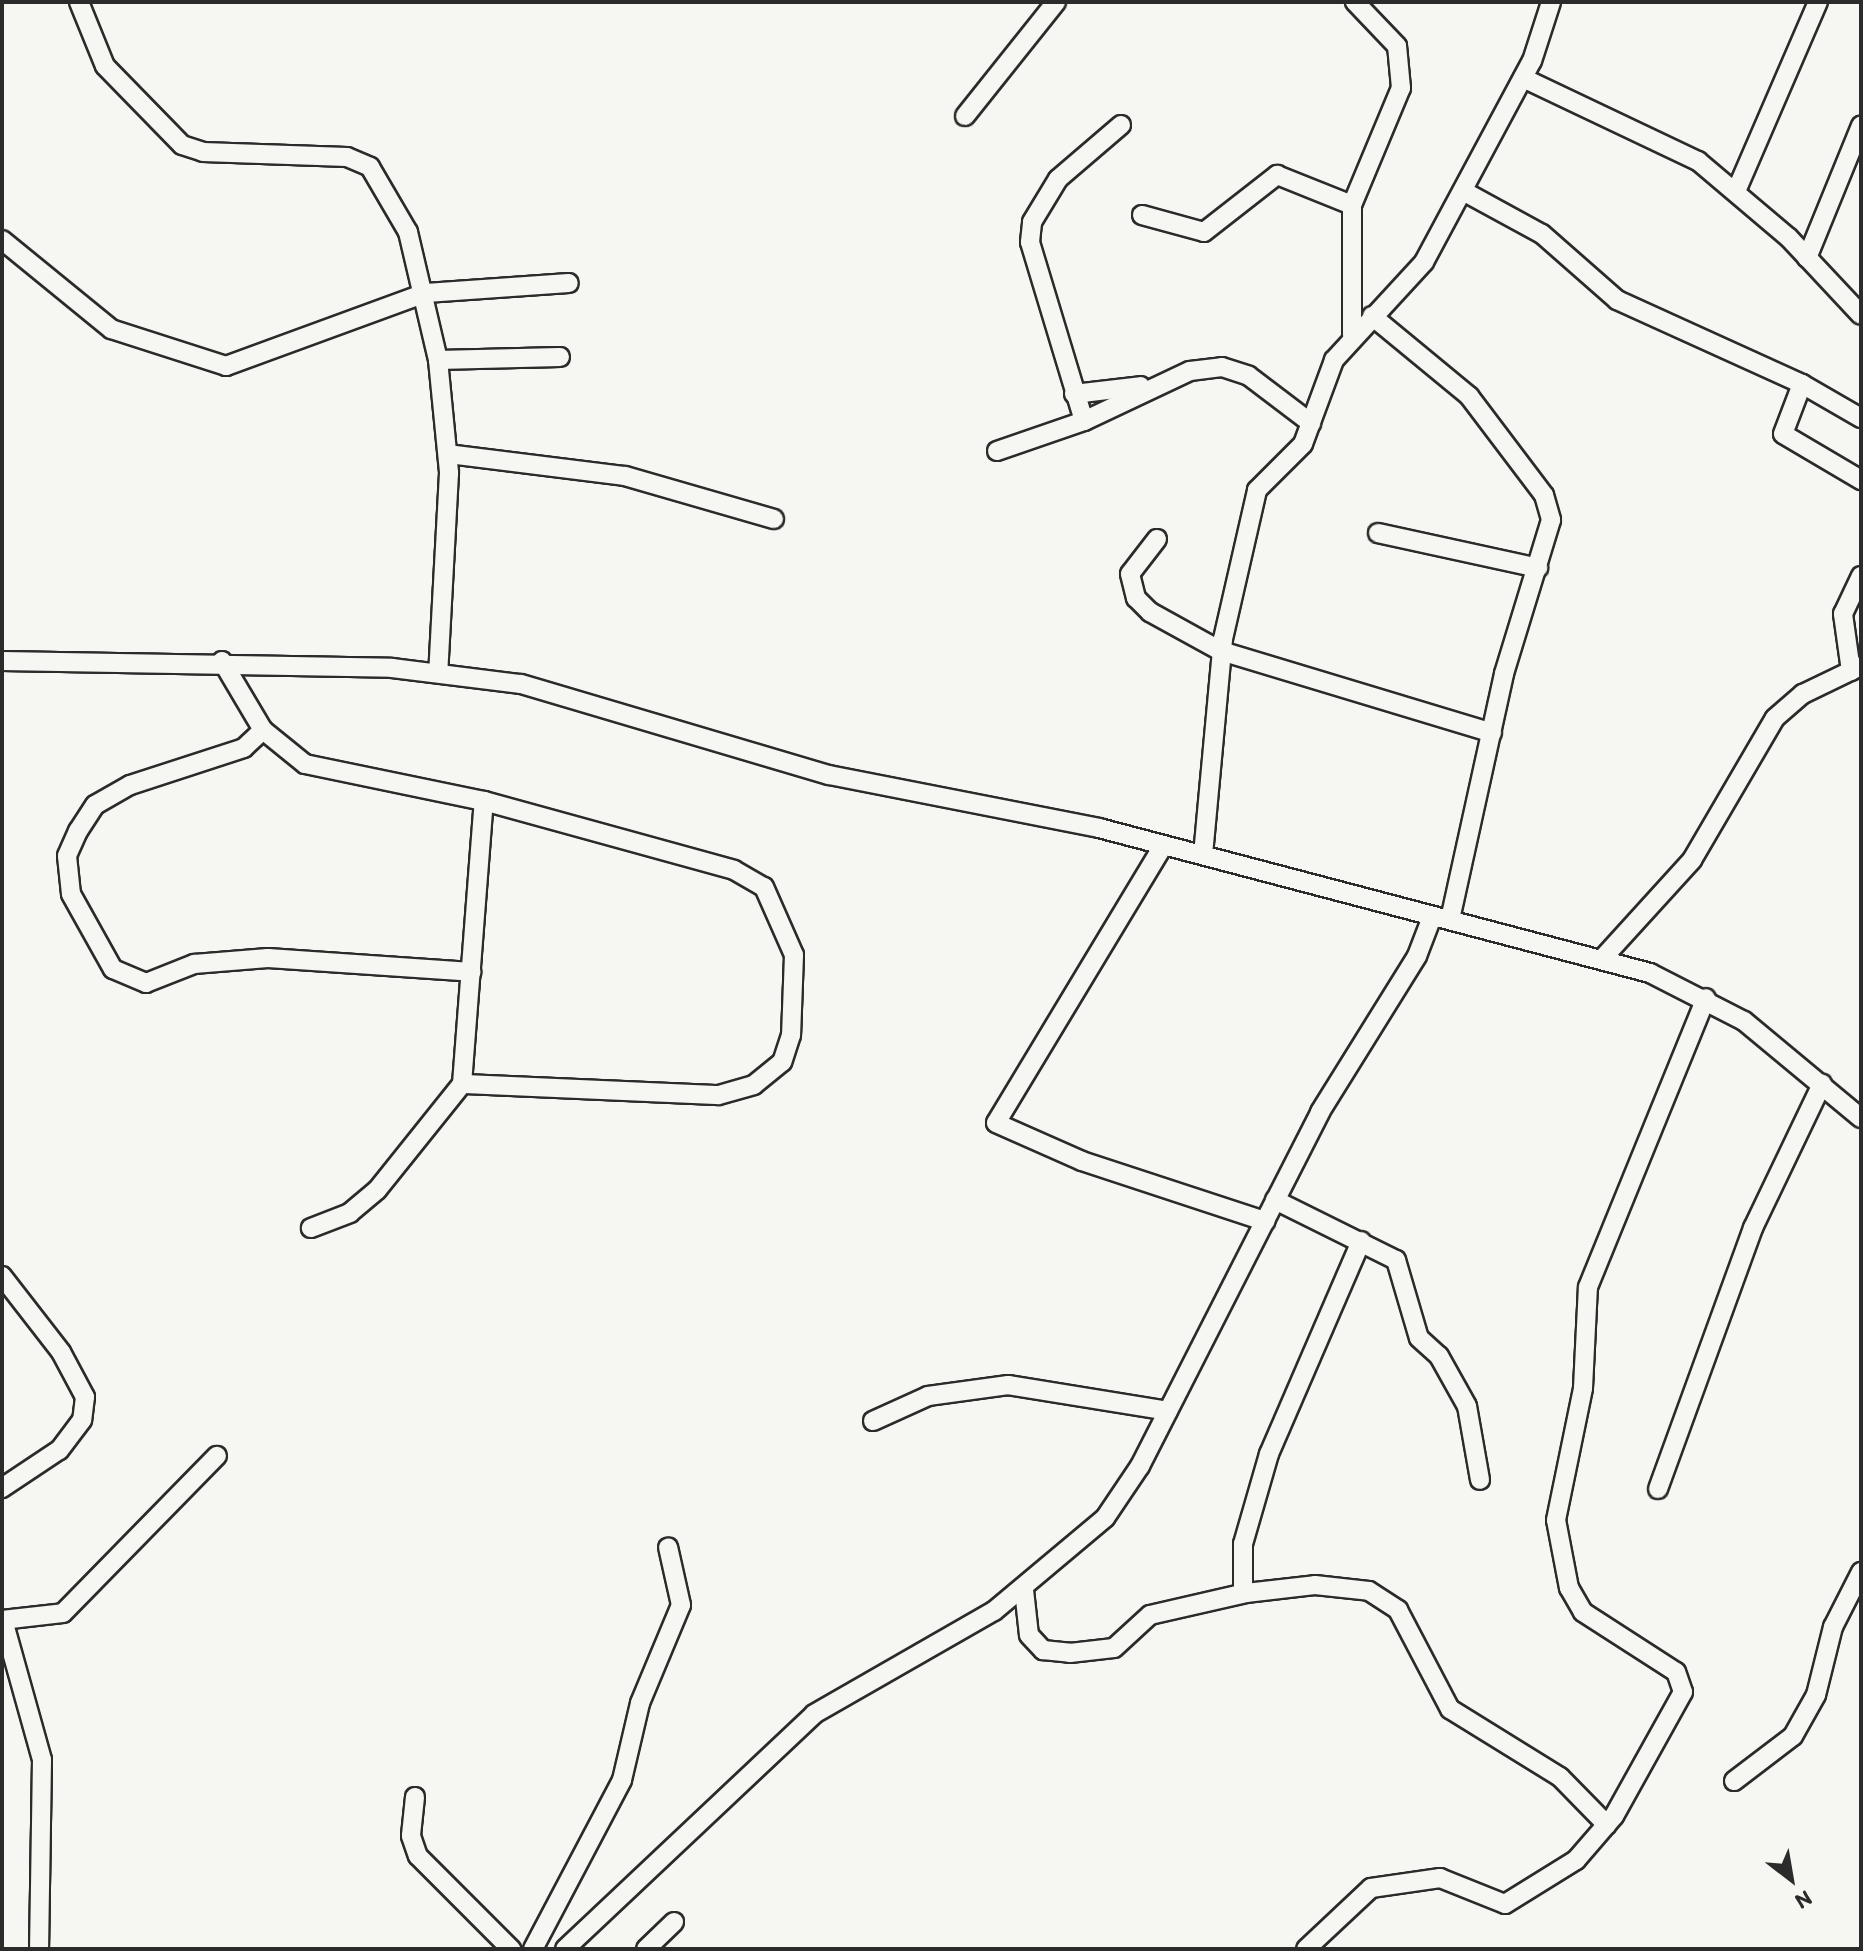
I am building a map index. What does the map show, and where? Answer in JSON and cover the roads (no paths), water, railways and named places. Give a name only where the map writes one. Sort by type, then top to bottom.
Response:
[{"type":"street","points":[[79,2],[105,66],[182,145],[203,152],[347,157],[370,167],[408,232],[426,293],[438,360],[448,454],[438,673]]},
{"type":"street","points":[[965,116],[1056,2]]},
{"type":"street","points":[[1352,335],[1352,205],[1401,88],[1397,46],[1355,2]]},
{"type":"street","points":[[1203,855],[1221,651],[1257,490],[1303,444],[1334,360],[1352,335],[1424,262],[1523,78],[1551,2]]},
{"type":"street","points":[[1737,189],[1818,2]]},
{"type":"street","points":[[1523,78],[1661,140],[1737,189],[1861,315]]},
{"type":"street","points":[[1084,421],[1030,242],[1032,222],[1058,179],[1121,125]]},
{"type":"street","points":[[1807,258],[1861,126]]},
{"type":"street","points":[[1142,215],[1204,232],[1277,175],[1352,205]]},
{"type":"street","points":[[1463,191],[1542,234],[1617,300],[1802,384],[1861,418]]},
{"type":"street","points":[[2,240],[111,329],[226,366],[426,293],[569,283]]},
{"type":"street","points":[[565,1949],[814,1714],[1024,1590],[1105,1518],[1168,1411],[1275,1200],[1363,1037],[1441,918],[1551,520],[1544,495],[1447,374],[1372,316]]},
{"type":"street","points":[[438,360],[560,357]]},
{"type":"street","points":[[1074,394],[1167,381],[1222,367],[1249,376],[1311,423]]},
{"type":"street","points":[[997,451],[1084,421],[1167,381]]},
{"type":"street","points":[[1802,384],[1783,434],[1861,480]]},
{"type":"street","points":[[448,454],[625,476],[774,519]]},
{"type":"street","points":[[1378,533],[1538,568]]},
{"type":"street","points":[[1157,539],[1130,574],[1136,598],[1221,651],[1492,733]]},
{"type":"street","points":[[1602,959],[1692,860],[1775,718],[1856,668],[1843,614],[1861,576]]},
{"type":"street","points":[[2,661],[222,661],[438,673],[521,684],[829,775],[1203,855],[1602,959],[1706,998],[1822,1084],[1861,1118]]},
{"type":"street","points":[[222,661],[263,730],[305,764],[484,801],[734,870],[764,887],[794,955],[795,1007],[782,1062],[754,1085],[718,1095],[462,1084]]},
{"type":"street","points":[[263,730],[244,748],[130,785],[95,805],[78,831],[67,856],[71,894],[113,969],[146,983],[194,964],[255,959],[472,972]]},
{"type":"street","points":[[311,1228],[350,1213],[377,1190],[462,1084],[484,801]]},
{"type":"street","points":[[1163,846],[996,1123],[1082,1161],[1265,1221]]},
{"type":"street","points":[[1306,1949],[1371,1888],[1417,1877],[1465,1885],[1505,1904],[1576,1860],[1607,1825],[1684,1684],[1583,1612],[1569,1588],[1556,1520],[1583,1388],[1588,1287],[1706,998]]},
{"type":"street","points":[[1658,1489],[1753,1228],[1822,1084]]},
{"type":"street","points":[[1275,1200],[1396,1260],[1402,1271],[1419,1338],[1439,1356],[1467,1406],[1480,1480]]},
{"type":"street","points":[[1243,1593],[1243,1544],[1269,1454],[1361,1241]]},
{"type":"street","points":[[2,1276],[85,1397],[82,1420],[59,1450],[2,1488]]},
{"type":"street","points":[[873,1421],[928,1396],[1008,1385],[1168,1411]]},
{"type":"street","points":[[39,1949],[42,1760],[2,1620],[63,1613],[217,1456]]},
{"type":"street","points":[[533,1949],[622,1780],[640,1703],[681,1605],[668,1547]]},
{"type":"street","points":[[1734,1781],[1793,1736],[1816,1695],[1833,1627],[1861,1572]]},
{"type":"street","points":[[1024,1590],[1029,1635],[1043,1650],[1070,1653],[1114,1648],[1150,1615],[1243,1593],[1315,1585],[1369,1591],[1398,1610],[1450,1709],[1560,1777],[1607,1825]]},
{"type":"street","points":[[415,1797],[411,1836],[418,1856],[511,1949]]},
{"type":"street","points":[[646,1949],[674,1922]]}]
